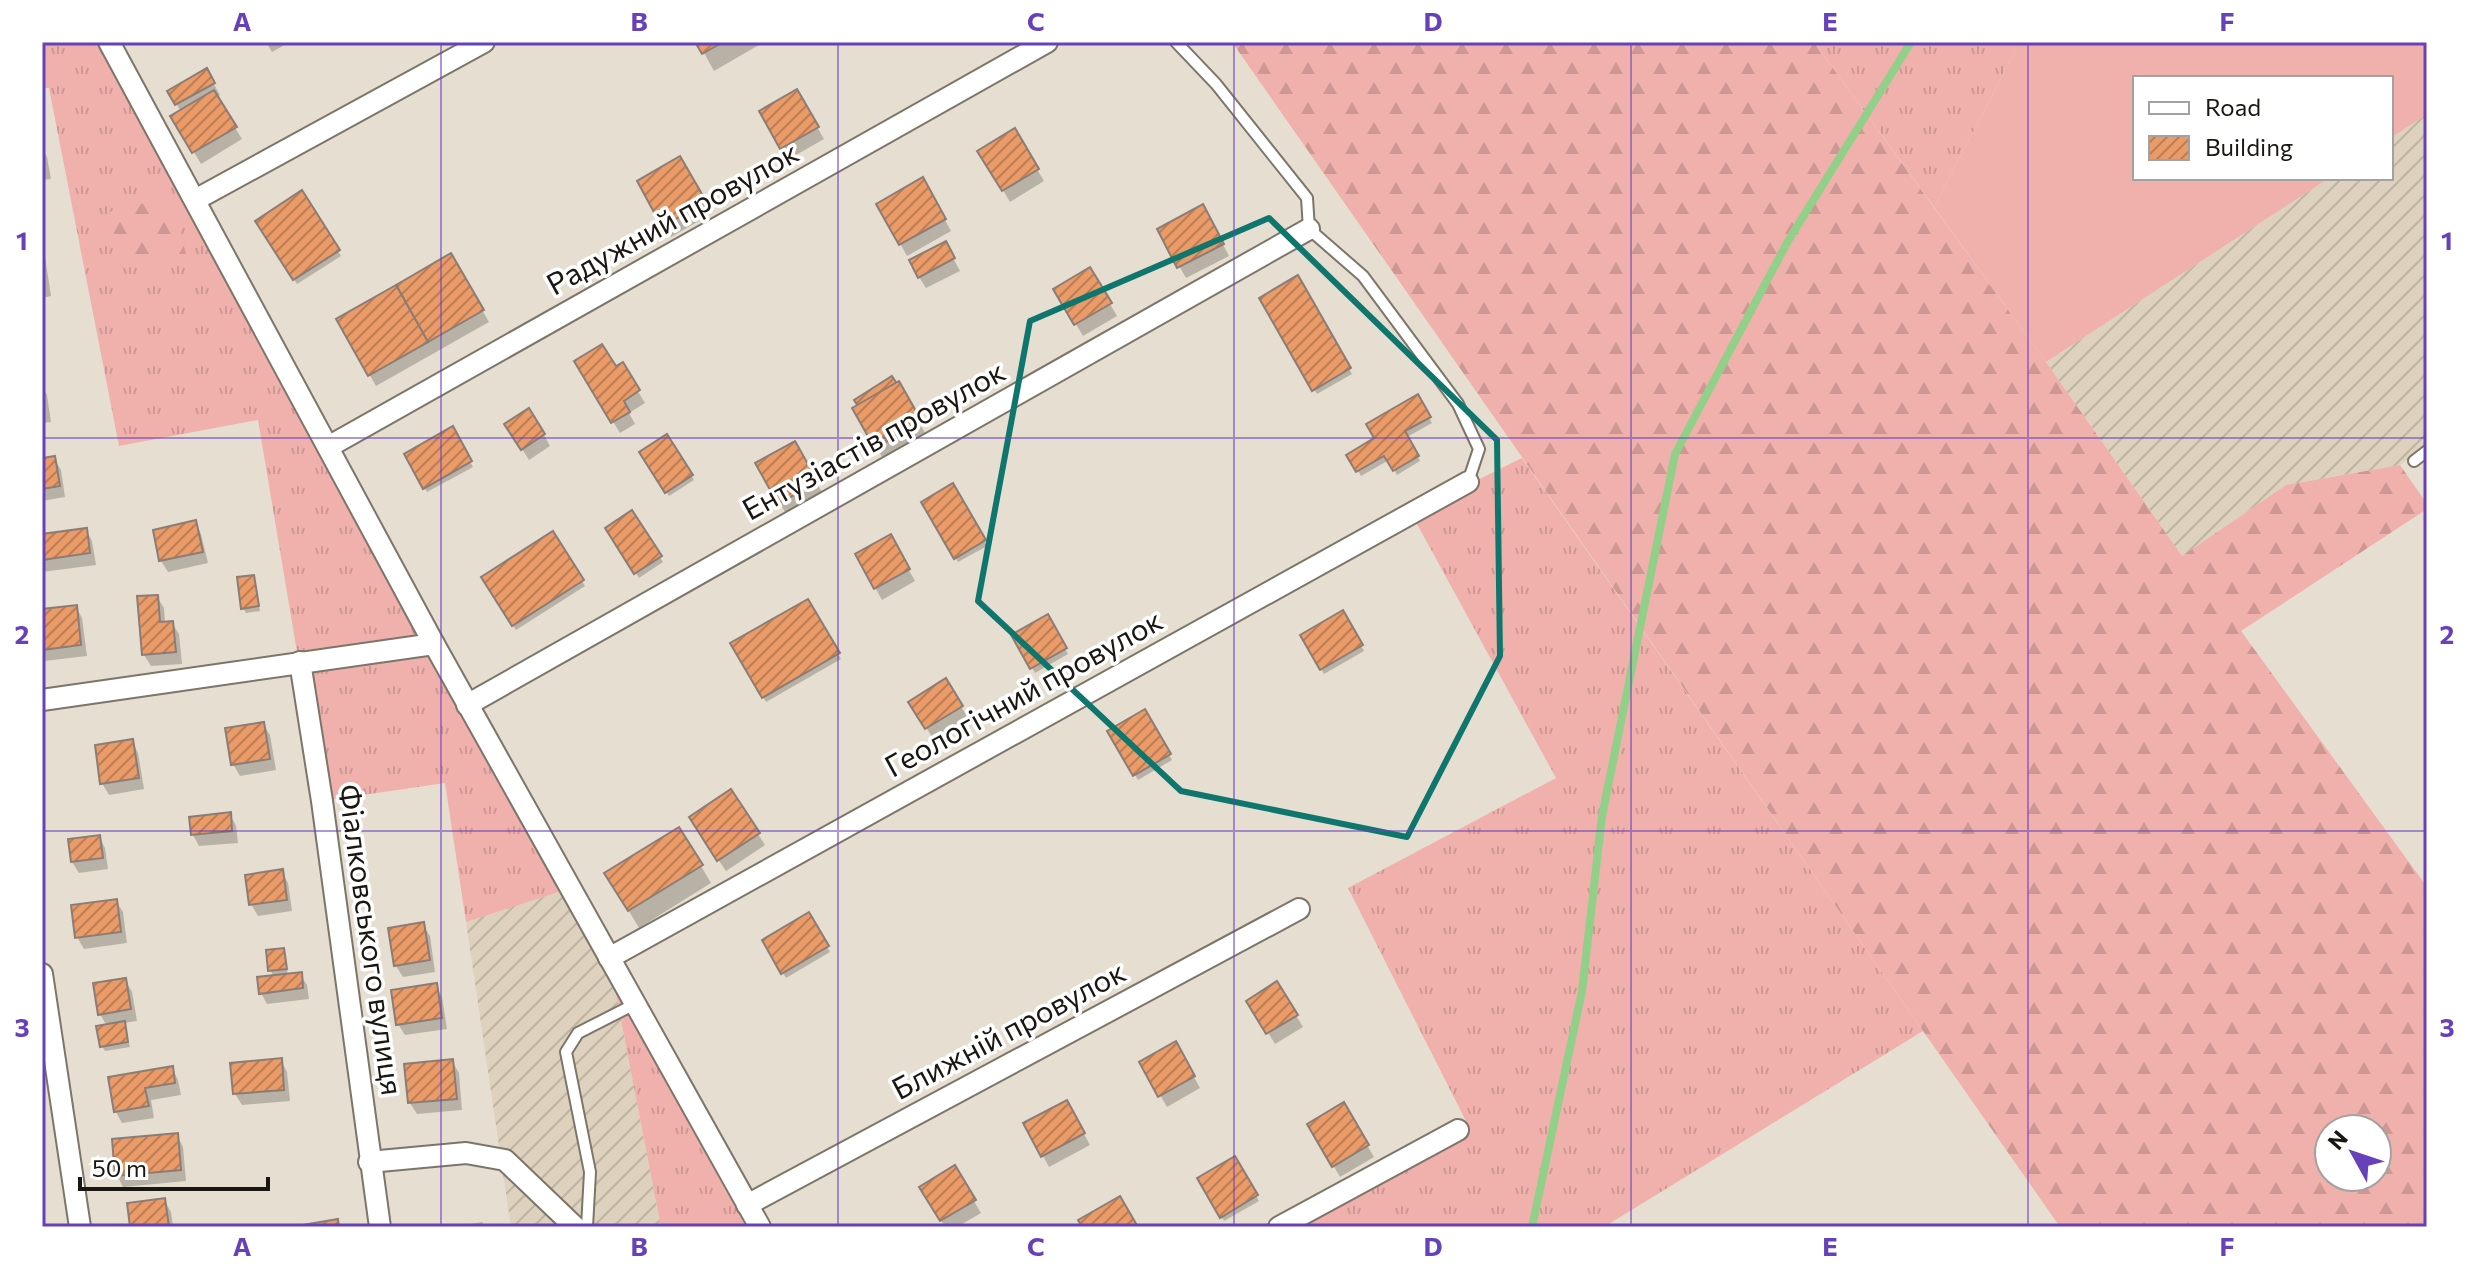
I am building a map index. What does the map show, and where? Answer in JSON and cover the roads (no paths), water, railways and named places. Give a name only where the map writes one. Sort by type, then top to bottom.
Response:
[{"type":"street","points":[[109,42],[467,705],[760,1227]]},
{"type":"street","points":[[195,200],[484,42]]},
{"type":"street","name":"Радужний провулок","points":[[328,447],[1047,42]]},
{"type":"street","name":"Ентузіастів провулок","points":[[467,705],[1309,229]]},
{"type":"street","name":"Геологічний провулок","points":[[609,958],[1468,482]]},
{"type":"street","points":[[42,700],[434,644]]},
{"type":"street","name":"Фіалковського вулиця","points":[[300,662],[380,1227]]},
{"type":"street","name":"Ближній провулок","points":[[747,1205],[1299,909]]},
{"type":"street","points":[[42,974],[80,1227]]},
{"type":"street","points":[[1279,1227],[1458,1130]]},
{"type":"street","points":[[369,1162],[466,1153],[505,1160],[575,1227]]},
{"type":"lane","points":[[1176,42],[1216,84],[1307,198],[1309,229],[1363,276],[1458,404],[1479,449],[1468,482]]},
{"type":"lane","points":[[2414,461],[2427,451]]},
{"type":"lane","points":[[587,1227],[590,1172],[566,1052],[578,1033],[635,1004]]},
{"type":"waterway","points":[[1532,1227],[1582,991],[1602,816],[1675,454],[1788,241],[1911,42]]}]
